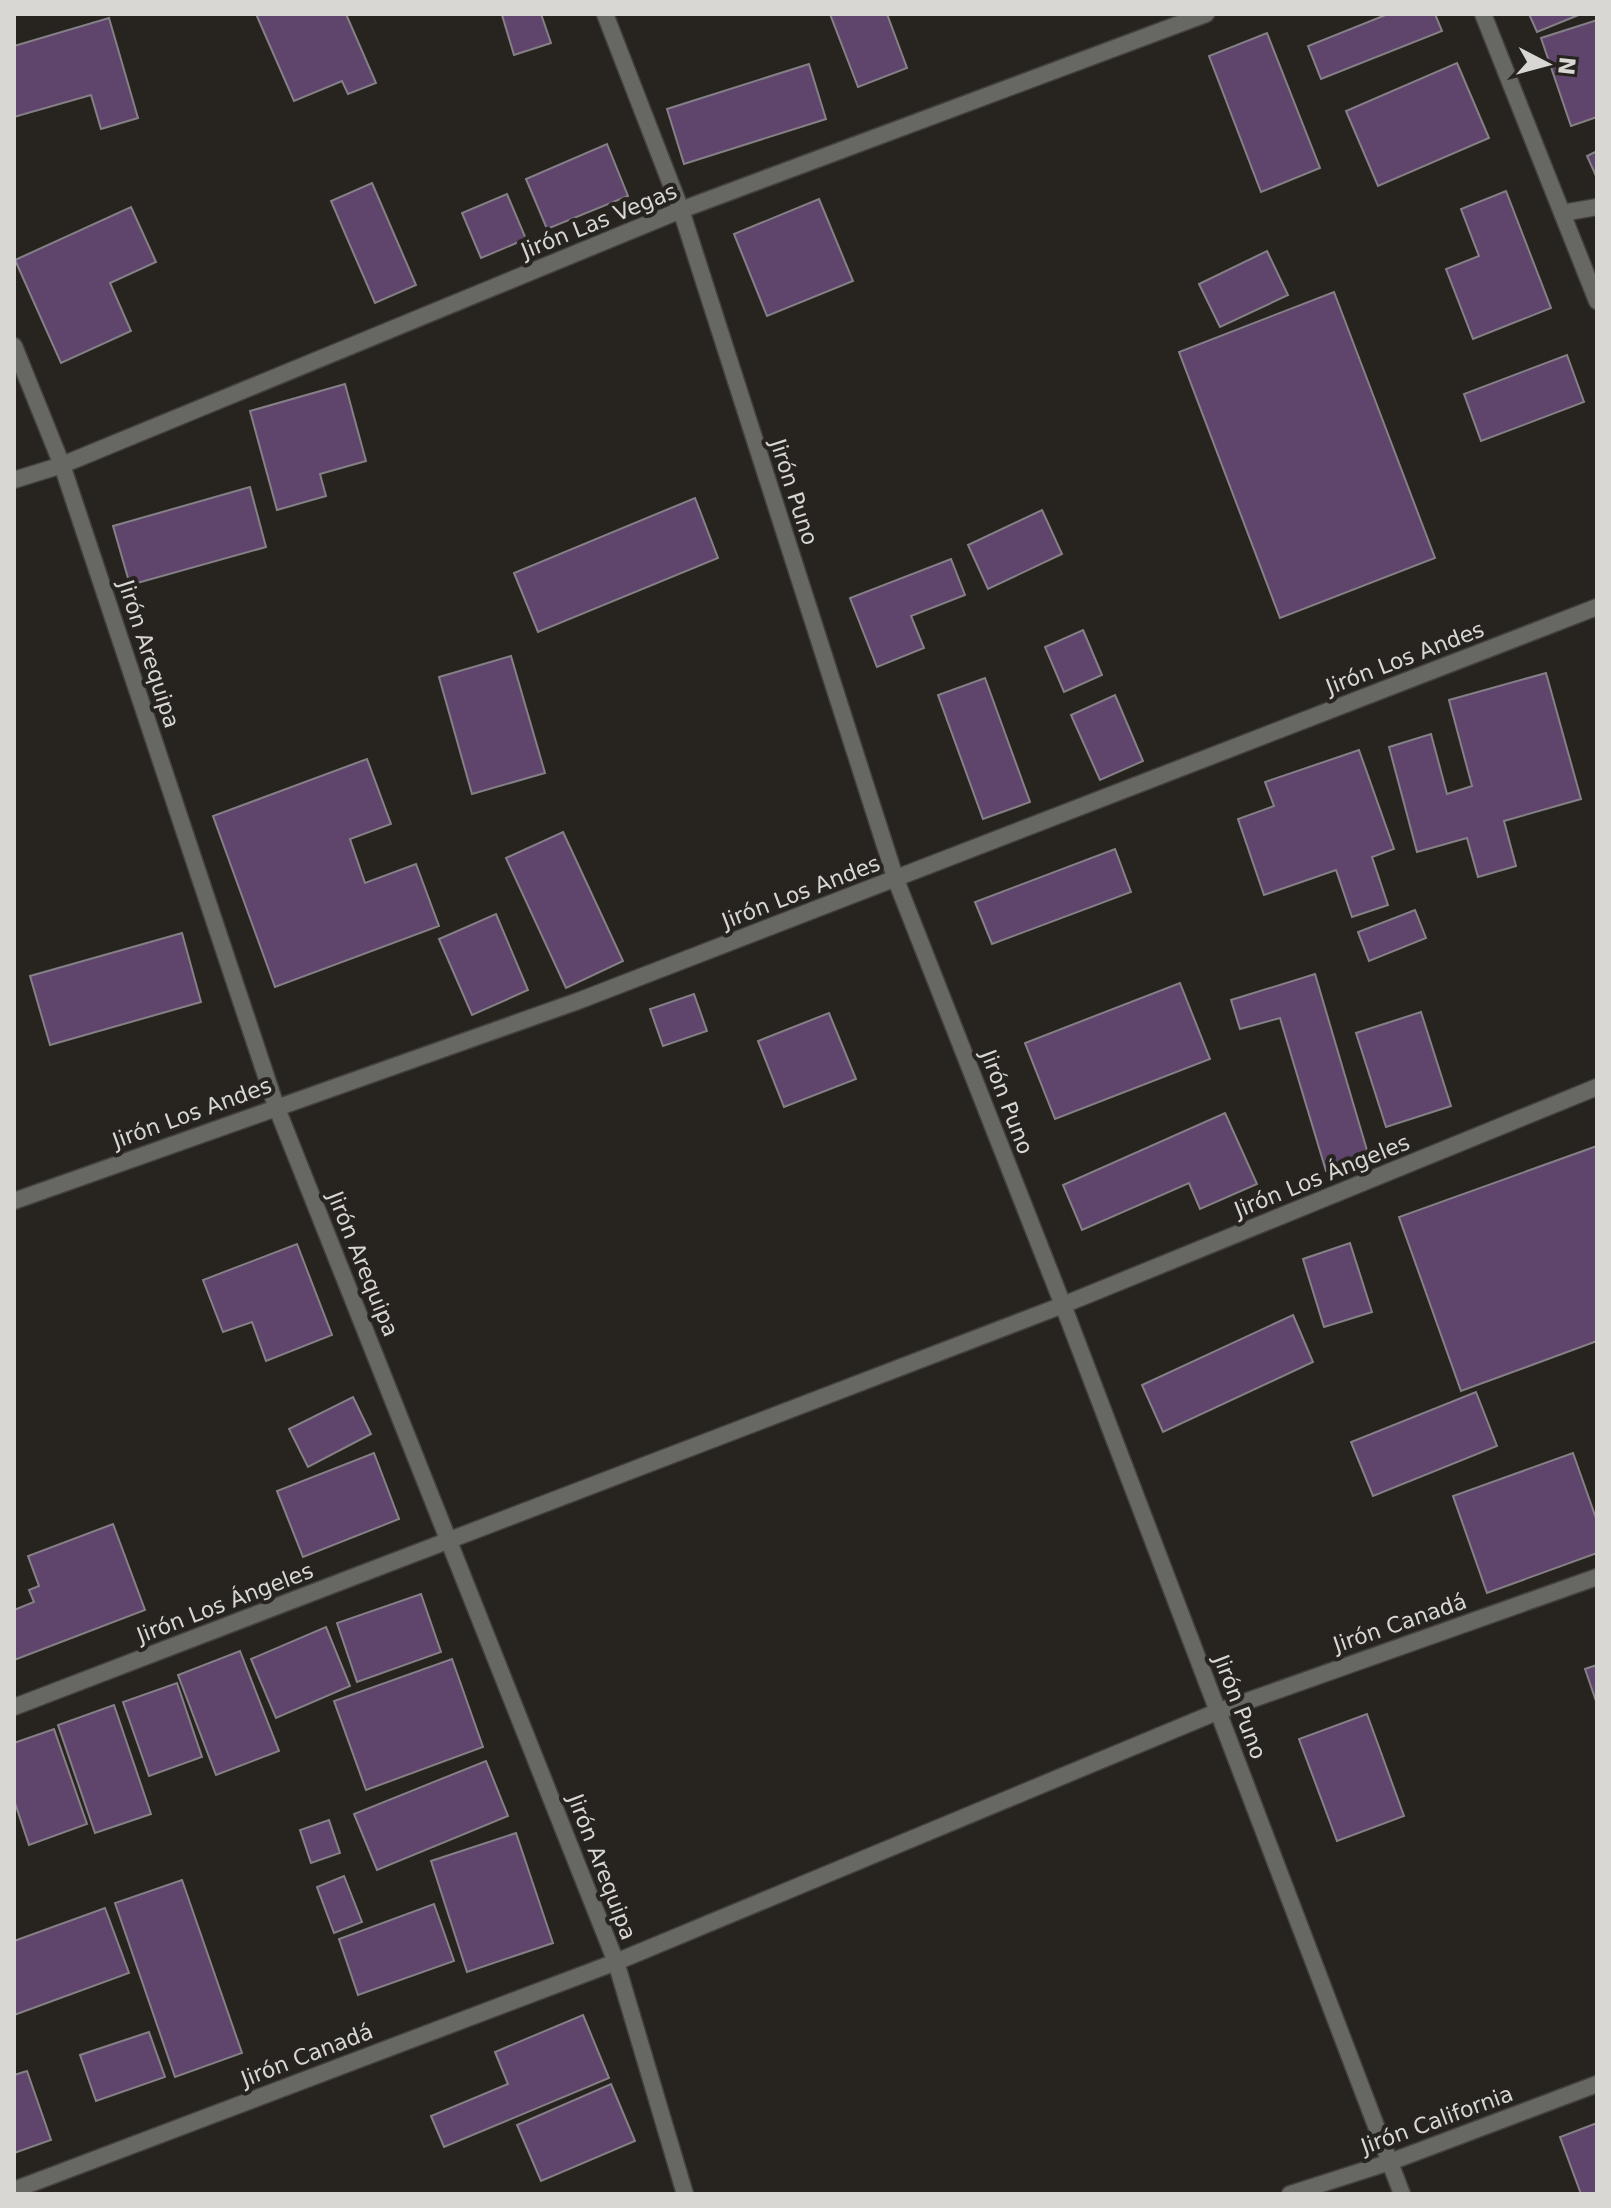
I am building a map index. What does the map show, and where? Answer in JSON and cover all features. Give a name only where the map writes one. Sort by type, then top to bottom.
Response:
[{"type":"street","name":"Jirón Puno","points":[[605,14],[681,210],[896,880],[1063,1305],[1402,2194]]},
{"type":"street","name":"Jirón Las Vegas","points":[[14,480],[62,465],[681,210],[1206,14]]},
{"type":"street","points":[[1483,14],[1597,301]]},
{"type":"street","points":[[1562,213],[1597,207]]},
{"type":"street","name":"Jirón Arequipa","points":[[14,346],[62,465],[276,1106],[451,1540],[616,1962],[685,2194]]},
{"type":"street","name":"Jirón Los Andes","points":[[14,1201],[578,1001],[1597,607]]},
{"type":"street","name":"Jirón Los Ángeles","points":[[14,1707],[1063,1305],[1597,1087]]},
{"type":"street","name":"Jirón Canadá","points":[[14,2190],[616,1962],[1219,1711],[1597,1577]]},
{"type":"street","name":"Jirón California","points":[[1290,2194],[1390,2162],[1597,2084]]},
{"type":"building","points":[[256,14],[346,14],[376,83],[348,94],[342,81],[294,101]]},
{"type":"building","points":[[541,14],[551,43],[514,55],[502,15]]},
{"type":"building","points":[[830,14],[887,14],[907,68],[858,87]]},
{"type":"building","points":[[1388,14],[1435,14],[1442,31],[1321,79],[1308,46]]},
{"type":"building","points":[[1529,14],[1581,14],[1537,32]]},
{"type":"building","points":[[109,18],[138,118],[101,129],[91,95],[14,117],[14,46]]},
{"type":"building","points":[[1597,20],[1597,117],[1571,126],[1541,38]]},
{"type":"building","points":[[1267,33],[1320,168],[1261,192],[1209,56]]},
{"type":"building","points":[[1457,63],[1489,138],[1378,186],[1346,111]]},
{"type":"building","points":[[809,64],[826,119],[684,164],[667,109]]},
{"type":"building","points":[[607,144],[628,196],[547,229],[526,179]]},
{"type":"building","points":[[1597,151],[1597,178],[1587,156]]},
{"type":"building","points":[[372,183],[416,285],[375,303],[331,201]]},
{"type":"building","points":[[1506,191],[1551,308],[1473,339],[1446,269],[1479,256],[1461,209]]},
{"type":"building","points":[[507,194],[526,239],[481,258],[462,213]]},
{"type":"building","points":[[819,199],[853,281],[767,316],[734,234]]},
{"type":"building","points":[[131,207],[156,262],[110,283],[131,331],[61,363],[15,260]]},
{"type":"building","points":[[1267,251],[1288,295],[1220,327],[1199,284]]},
{"type":"building","points":[[1334,292],[1435,558],[1280,618],[1179,352]]},
{"type":"building","points":[[1567,355],[1584,402],[1481,441],[1464,394]]},
{"type":"building","points":[[345,384],[366,461],[320,474],[326,496],[277,510],[250,411]]},
{"type":"building","points":[[250,487],[266,547],[130,585],[113,526]]},
{"type":"building","points":[[695,498],[718,558],[538,632],[514,573]]},
{"type":"building","points":[[1042,510],[1062,554],[988,589],[968,545]]},
{"type":"building","points":[[951,559],[965,595],[911,616],[924,648],[877,667],[850,598]]},
{"type":"building","points":[[1083,630],[1102,675],[1064,692],[1045,647]]},
{"type":"building","points":[[511,656],[545,773],[472,794],[439,677]]},
{"type":"building","points":[[1546,673],[1581,799],[1504,821],[1516,866],[1478,877],[1467,838],[1417,852],[1389,747],[1431,734],[1447,794],[1472,786],[1449,700]]},
{"type":"building","points":[[985,678],[1030,802],[983,819],[938,695]]},
{"type":"building","points":[[1115,695],[1143,761],[1100,780],[1071,715]]},
{"type":"building","points":[[1359,750],[1394,849],[1372,857],[1388,905],[1352,917],[1336,870],[1264,895],[1238,819],[1274,806],[1265,782]]},
{"type":"building","points":[[367,759],[391,824],[350,839],[365,883],[416,864],[439,926],[275,987],[213,816]]},
{"type":"building","points":[[563,832],[623,961],[566,988],[506,858]]},
{"type":"building","points":[[1115,849],[1131,892],[992,944],[975,902]]},
{"type":"building","points":[[1415,910],[1426,938],[1369,961],[1358,932]]},
{"type":"building","points":[[496,914],[528,990],[472,1015],[439,939]]},
{"type":"building","points":[[182,933],[201,1002],[50,1045],[30,976]]},
{"type":"building","points":[[1315,974],[1369,1157],[1326,1171],[1280,1018],[1240,1029],[1231,1000]]},
{"type":"building","points":[[1180,983],[1210,1059],[1055,1119],[1025,1043]]},
{"type":"building","points":[[694,994],[707,1031],[663,1046],[650,1009]]},
{"type":"building","points":[[1421,1012],[1451,1106],[1386,1127],[1356,1033]]},
{"type":"building","points":[[829,1013],[856,1079],[784,1107],[758,1041]]},
{"type":"building","points":[[1225,1113],[1257,1184],[1200,1209],[1189,1183],[1082,1230],[1063,1185]]},
{"type":"building","points":[[1597,1146],[1597,1341],[1461,1391],[1399,1217]]},
{"type":"building","points":[[1350,1243],[1372,1312],[1324,1327],[1303,1259]]},
{"type":"building","points":[[297,1244],[332,1335],[266,1361],[252,1322],[223,1332],[203,1280]]},
{"type":"building","points":[[1293,1315],[1313,1362],[1163,1432],[1142,1385]]},
{"type":"building","points":[[1476,1392],[1497,1446],[1373,1496],[1351,1442]]},
{"type":"building","points":[[353,1397],[371,1434],[308,1467],[289,1429]]},
{"type":"building","points":[[374,1453],[399,1519],[303,1557],[277,1491]]},
{"type":"building","points":[[1573,1453],[1597,1521],[1597,1553],[1487,1593],[1453,1496]]},
{"type":"building","points":[[113,1524],[145,1610],[14,1660],[14,1610],[34,1602],[29,1590],[39,1586],[28,1556]]},
{"type":"building","points":[[421,1594],[441,1652],[357,1682],[337,1623]]},
{"type":"building","points":[[326,1627],[350,1686],[276,1718],[251,1659]]},
{"type":"building","points":[[240,1651],[279,1751],[216,1775],[178,1675]]},
{"type":"building","points":[[452,1659],[483,1747],[366,1790],[334,1701]]},
{"type":"building","points":[[1597,1665],[1597,1704],[1585,1669]]},
{"type":"building","points":[[177,1683],[202,1757],[149,1776],[123,1702]]},
{"type":"building","points":[[114,1705],[151,1814],[95,1833],[58,1725]]},
{"type":"building","points":[[1367,1714],[1404,1816],[1337,1841],[1299,1739]]},
{"type":"building","points":[[54,1729],[87,1824],[29,1845],[14,1800],[14,1743]]},
{"type":"building","points":[[486,1761],[508,1816],[377,1870],[354,1814]]},
{"type":"building","points":[[329,1820],[340,1853],[311,1863],[300,1830]]},
{"type":"building","points":[[516,1833],[553,1943],[467,1972],[431,1861]]},
{"type":"building","points":[[344,1876],[362,1922],[334,1933],[317,1887]]},
{"type":"building","points":[[182,1880],[242,2053],[175,2077],[115,1903]]},
{"type":"building","points":[[434,1904],[454,1961],[358,1995],[339,1939]]},
{"type":"building","points":[[105,1908],[129,1973],[14,2015],[14,1941]]},
{"type":"building","points":[[583,2015],[609,2078],[444,2147],[431,2116],[508,2084],[495,2052]]},
{"type":"building","points":[[149,2032],[165,2077],[96,2101],[80,2055]]},
{"type":"building","points":[[27,2071],[51,2140],[14,2153],[14,2075]]},
{"type":"building","points":[[611,2084],[635,2141],[541,2181],[517,2125]]},
{"type":"building","points":[[1597,2123],[1597,2194],[1581,2194],[1560,2137]]}]
